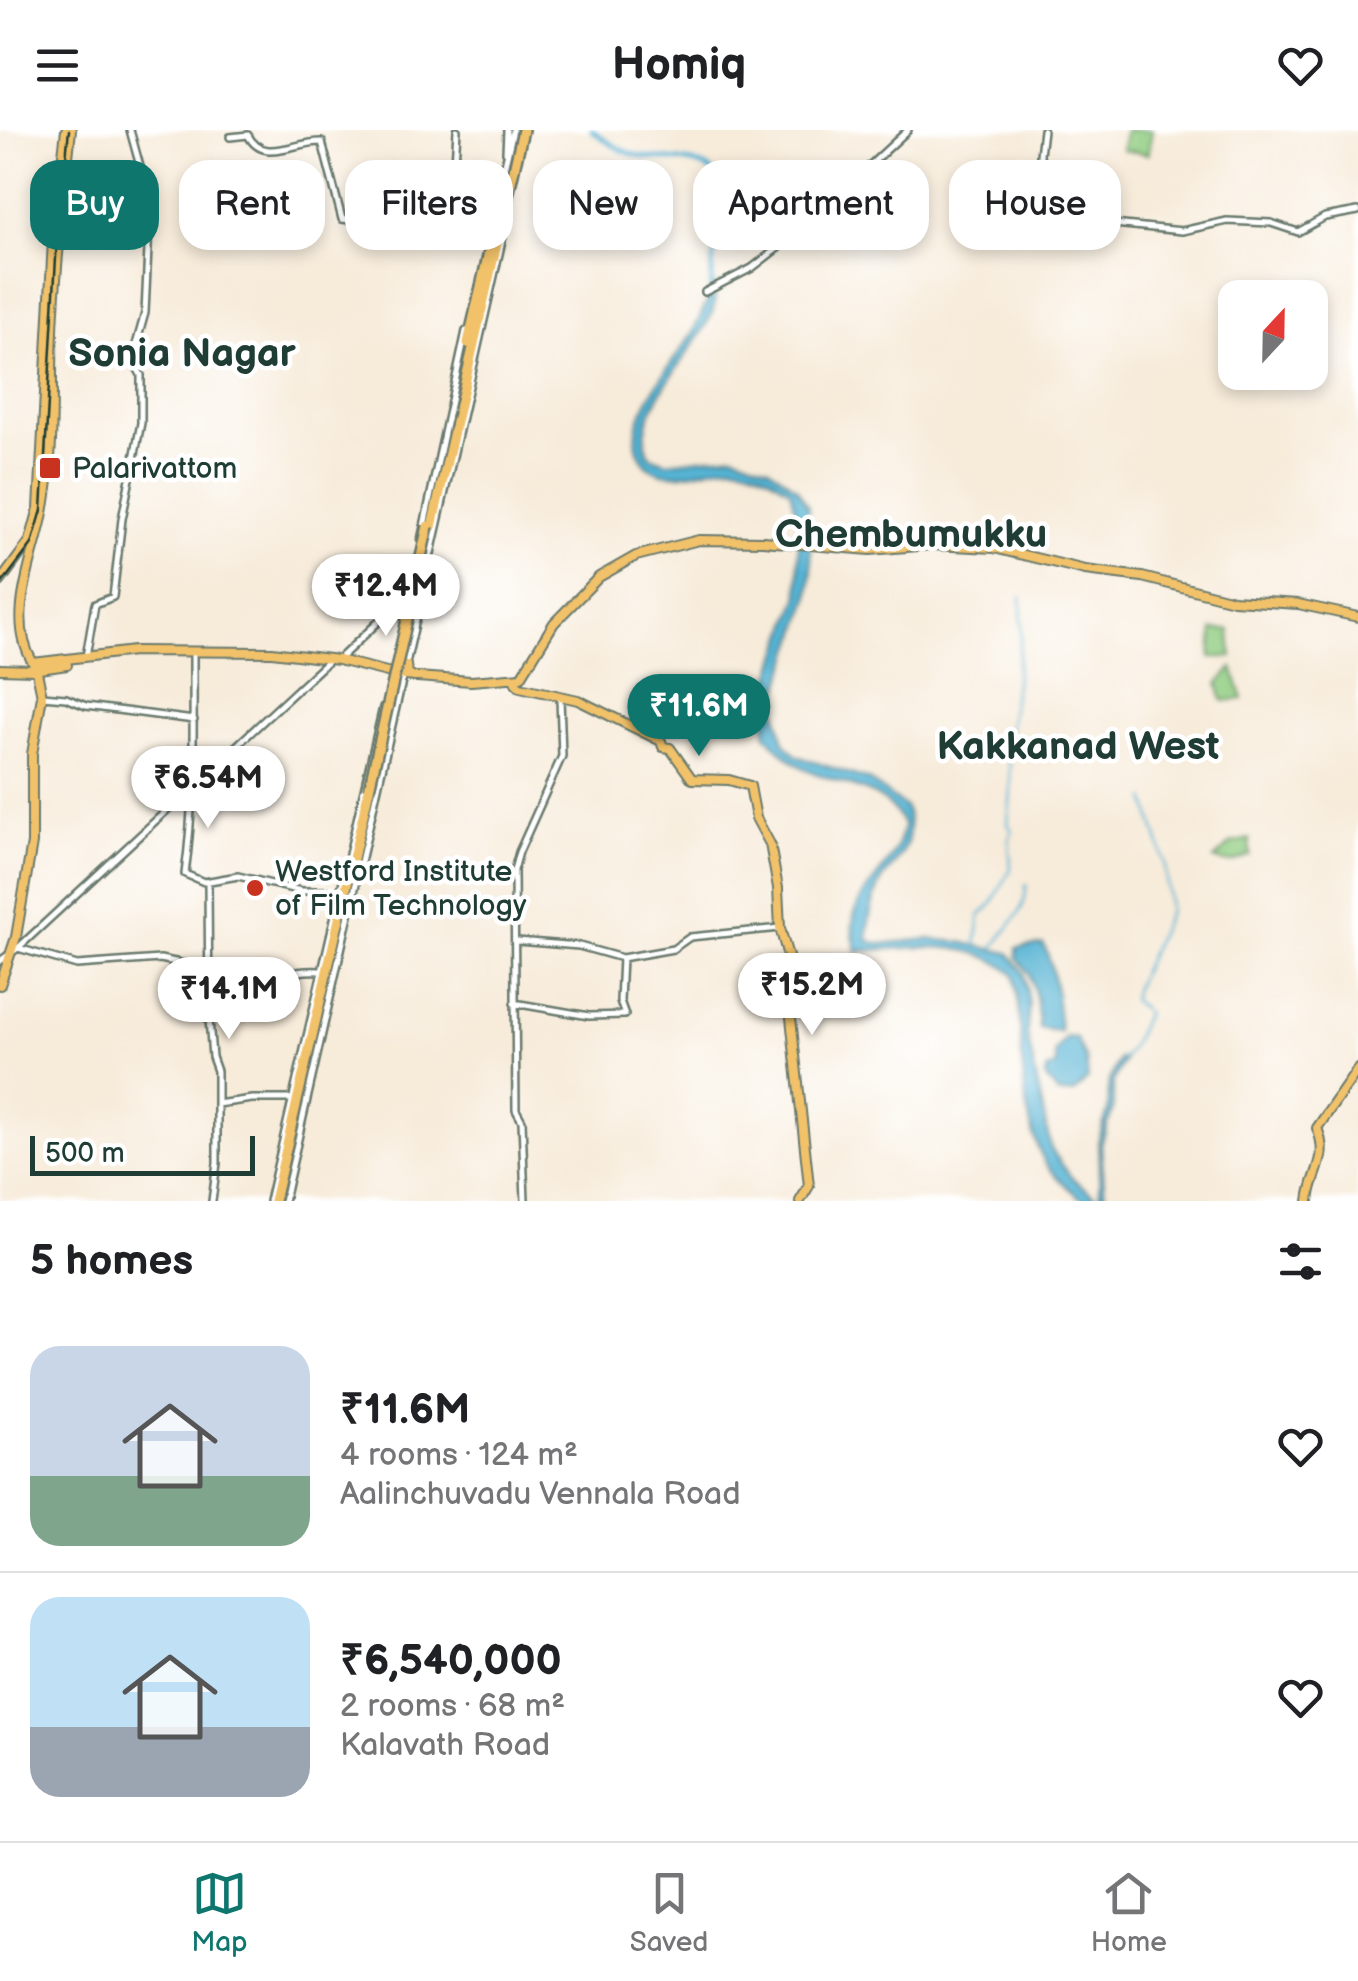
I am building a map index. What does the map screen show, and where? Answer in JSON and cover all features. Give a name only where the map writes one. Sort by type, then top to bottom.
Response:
[{"type":"highway","points":[[513,160],[516,130]]},
{"type":"highway","points":[[508,160],[516,130]]},
{"type":"highway","points":[[476,323],[488,250]]},
{"type":"highway","points":[[284,1169],[286,1136],[496,250]]},
{"type":"highway","points":[[277,1201],[316,1043],[326,967]]},
{"type":"main road","points":[[0,985],[15,951],[32,844],[32,754],[42,696],[37,667],[24,650],[21,624],[29,551],[39,508],[55,257],[68,130]]},
{"type":"main road","points":[[0,585],[38,534],[48,480],[55,257]]},
{"type":"main road","points":[[406,665],[407,677],[516,683],[527,677],[555,626],[599,577],[626,560],[690,541],[763,540],[797,547],[870,550],[1008,551],[1085,570],[1142,577],[1279,605]]},
{"type":"main road","points":[[968,548],[1070,571],[1142,580],[1232,602],[1305,606],[1358,617]]},
{"type":"main road","points":[[478,683],[522,677],[554,623],[574,604]]},
{"type":"main road","points":[[37,667],[86,657],[272,652],[390,675]]},
{"type":"main road","points":[[0,669],[166,653],[332,661]]},
{"type":"main road","points":[[516,683],[578,700],[650,734],[663,748],[670,748],[692,779],[749,784],[756,818],[768,838],[774,864],[780,928],[789,960],[788,998],[809,1186],[800,1201]]},
{"type":"main road","points":[[1310,1201],[1312,1180],[1324,1152],[1318,1128],[1358,1068]]},
{"type":"street","points":[[86,657],[95,604],[112,599],[140,422],[140,374],[134,352],[145,313],[149,227],[141,170],[130,130]]},
{"type":"street","points":[[230,137],[248,135],[258,148],[270,152],[305,141],[322,142],[342,219],[414,229],[446,241],[456,130]]},
{"type":"street","points":[[507,160],[516,130]]},
{"type":"street","points":[[705,292],[752,268],[796,234],[908,130]]},
{"type":"street","points":[[1043,130],[1040,155],[1046,225],[1114,224],[1182,231],[1227,221],[1271,223],[1298,232],[1325,217],[1358,211]]},
{"type":"street","points":[[303,132],[305,141]]},
{"type":"street","points":[[277,1201],[316,1043],[390,675],[497,250]]},
{"type":"street","points":[[406,665],[474,300]]},
{"type":"street","points":[[0,961],[410,592]]},
{"type":"street","points":[[402,627],[414,629]]},
{"type":"street","points":[[194,656],[194,784],[185,874],[208,882],[238,876],[301,890],[340,891]]},
{"type":"street","points":[[277,1201],[290,1099],[326,967],[340,891],[357,847],[407,677]]},
{"type":"street","points":[[525,1201],[522,1121],[516,1110],[514,870],[519,850],[562,756],[556,694]]},
{"type":"street","points":[[42,696],[66,698],[86,706],[194,720]]},
{"type":"street","points":[[380,721],[393,724]]},
{"type":"street","points":[[377,734],[390,738]]},
{"type":"street","points":[[208,882],[209,1020],[217,1071],[217,1163],[212,1201]]},
{"type":"street","points":[[517,941],[579,946],[622,958],[673,949],[690,937],[780,928]]},
{"type":"street","points":[[15,951],[77,965],[160,959],[210,968]]},
{"type":"street","points":[[514,1003],[589,1016],[625,1015],[620,1000],[622,958]]},
{"type":"street","points":[[211,985],[268,987],[276,977],[326,967]]},
{"type":"street","points":[[216,1104],[290,1099]]},
{"type":"green space","points":[[1125,130],[1152,130],[1148,154],[1122,150]]},
{"type":"green space","points":[[1213,630],[1230,630],[1232,657],[1211,657]]},
{"type":"green space","points":[[1233,668],[1243,699],[1223,701],[1218,684]]},
{"type":"green space","points":[[1249,839],[1250,855],[1233,862],[1214,859],[1232,843]]},
{"type":"water","points":[[715,287],[713,310],[705,326],[667,382],[648,421],[645,440],[650,456],[667,462],[734,454],[769,467],[796,487],[808,506],[812,569],[809,598],[775,703],[784,742],[797,756],[869,780],[905,807],[907,842],[876,895],[868,940],[878,944],[929,939],[1009,953],[1024,973],[1029,1003],[1027,1034],[1051,1149],[1071,1177],[1100,1200],[1098,1142],[1108,1110],[1109,1081],[1119,1059],[1124,1060],[1113,1082],[1113,1109],[1101,1144],[1105,1201],[1084,1201],[1048,1167],[1036,1141],[1025,1095],[1014,975],[997,963],[960,950],[919,947],[857,951],[853,920],[857,907],[888,863],[904,827],[896,813],[873,794],[802,767],[766,735],[765,694],[799,594],[798,521],[790,490],[748,467],[730,465],[682,474],[662,473],[646,464],[638,450],[636,434],[649,398],[691,335]]},
{"type":"water","points":[[1043,944],[1053,974],[1060,1032],[1039,1028],[1029,973],[1017,957],[1017,948]]},
{"type":"water","points":[[1066,1037],[1076,1038],[1086,1060],[1088,1079],[1074,1093],[1058,1094],[1045,1077],[1048,1069],[1056,1066],[1055,1052]]},
{"type":"waterway","points":[[592,130],[632,154],[690,163],[715,174],[722,184],[726,206],[714,256],[711,291]]},
{"type":"waterway","points":[[976,945],[980,916],[992,904],[1011,869],[1008,739],[1022,628],[1021,597]]},
{"type":"waterway","points":[[1122,1060],[1146,1013],[1132,1000],[1135,987],[1169,911],[1165,863],[1146,799]]},
{"type":"waterway","points":[[994,948],[1020,912],[1026,885]]},
{"type":"railway","points":[[0,586],[32,544],[42,510],[57,239],[69,130]]},
{"type":"place","name":"Palarivattom","points":[[50,468]]},
{"type":"place","name":"Westford Institute of Film Technology","points":[[255,888]]},
{"type":"district","name":"Sonia Nagar","points":[[182,352]]},
{"type":"district","name":"Chembumukku","points":[[911,533]]},
{"type":"district","name":"Kakkanad West","points":[[1078,745]]}]
